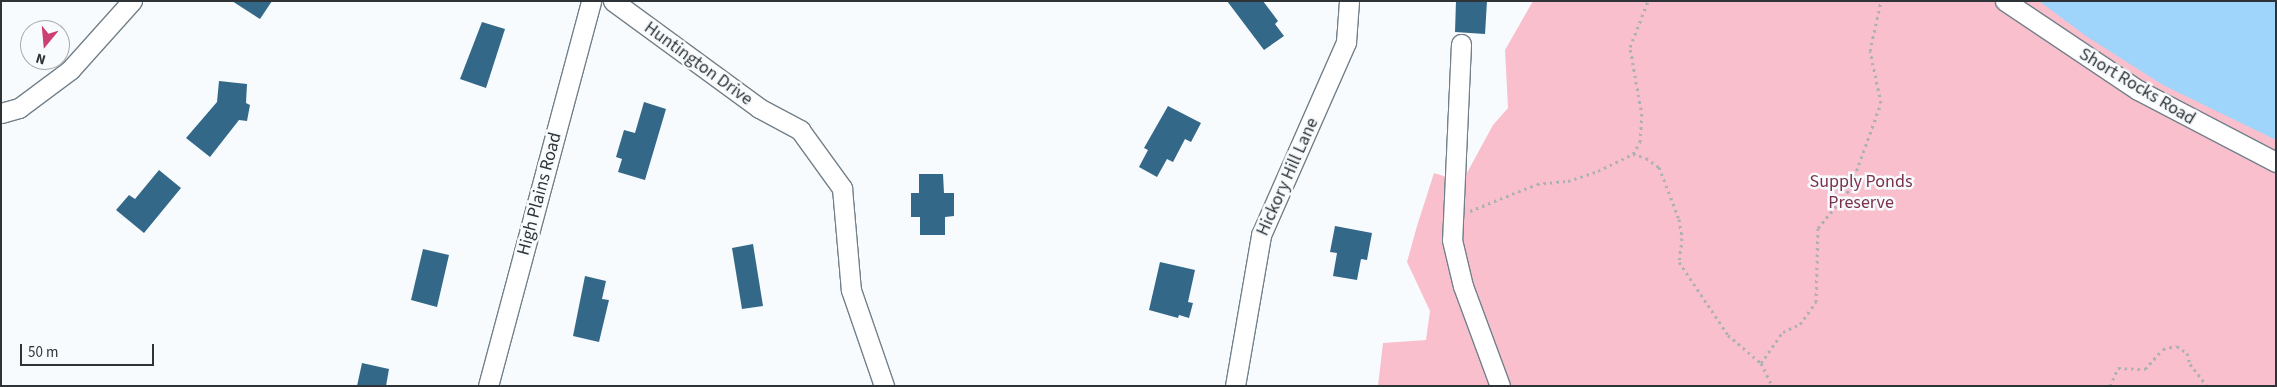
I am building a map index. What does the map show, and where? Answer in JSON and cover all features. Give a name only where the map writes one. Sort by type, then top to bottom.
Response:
[{"type":"street","points":[[1,113],[19,108],[70,70],[132,1]]},
{"type":"street","name":"High Plains Road","points":[[488,386],[591,1]]},
{"type":"street","name":"Huntington Drive","points":[[613,1],[759,108],[800,130],[842,188],[851,290],[884,386]]},
{"type":"street","name":"Hickory Hill Lane","points":[[1235,386],[1261,235],[1346,42],[1349,1]]},
{"type":"street","name":"Short Rocks Road","points":[[2005,1],[2138,90],[2276,162]]},
{"type":"street","points":[[1461,44],[1453,219],[1456,262],[1500,386]]},
{"type":"path","points":[[1453,219],[1488,202],[1537,184],[1568,181],[1620,162],[1633,154],[1640,142],[1642,116],[1630,47],[1648,1]]},
{"type":"path","points":[[1761,363],[1783,332],[1800,324],[1816,302],[1818,228],[1850,188],[1881,103],[1870,51],[1881,1]]},
{"type":"path","points":[[1633,154],[1646,158],[1659,167],[1678,218],[1682,238],[1680,262],[1728,335],[1761,363],[1772,386]]},
{"type":"path","points":[[2110,386],[2118,368],[2144,369],[2163,349],[2177,346],[2187,353],[2190,364],[2208,386]]},
{"type":"green space","name":"Supply Ponds Preserve","points":[[1533,1],[2276,1],[2276,386],[1378,386],[1383,343],[1426,340],[1430,311],[1407,262],[1434,173],[1462,182],[1493,125],[1508,108],[1505,50]]},
{"type":"water","points":[[2039,1],[2276,1],[2276,140],[2163,85],[2086,36]]},
{"type":"building","points":[[232,1],[272,1],[260,19]]},
{"type":"building","points":[[1227,1],[1263,1],[1278,21],[1275,24],[1284,36],[1264,50]]},
{"type":"building","points":[[1456,1],[1487,1],[1485,34],[1455,32]]},
{"type":"building","points":[[482,22],[505,29],[486,88],[460,79]]},
{"type":"building","points":[[219,81],[247,84],[246,103],[250,105],[247,121],[239,120],[210,157],[186,138],[217,102]]},
{"type":"building","points":[[644,102],[666,109],[645,180],[618,172],[622,159],[616,157],[624,130],[635,133]]},
{"type":"building","points":[[1168,106],[1201,123],[1191,142],[1185,139],[1173,162],[1167,159],[1157,177],[1139,167],[1148,150],[1144,148]]},
{"type":"building","points":[[159,170],[181,188],[144,233],[116,210],[129,195],[135,199]]},
{"type":"building","points":[[919,174],[943,174],[944,193],[954,193],[954,216],[945,217],[945,235],[920,235],[920,217],[911,217],[911,193],[919,193]]},
{"type":"building","points":[[1335,226],[1372,233],[1367,260],[1361,259],[1357,280],[1333,276],[1337,253],[1330,252]]},
{"type":"building","points":[[753,244],[763,306],[742,309],[732,248]]},
{"type":"building","points":[[423,249],[449,255],[437,307],[411,300]]},
{"type":"building","points":[[1160,262],[1195,270],[1188,302],[1193,303],[1189,318],[1179,315],[1178,318],[1149,310]]},
{"type":"building","points":[[585,276],[606,281],[602,299],[609,300],[599,342],[573,336]]},
{"type":"building","points":[[362,363],[389,369],[386,386],[357,386]]}]
